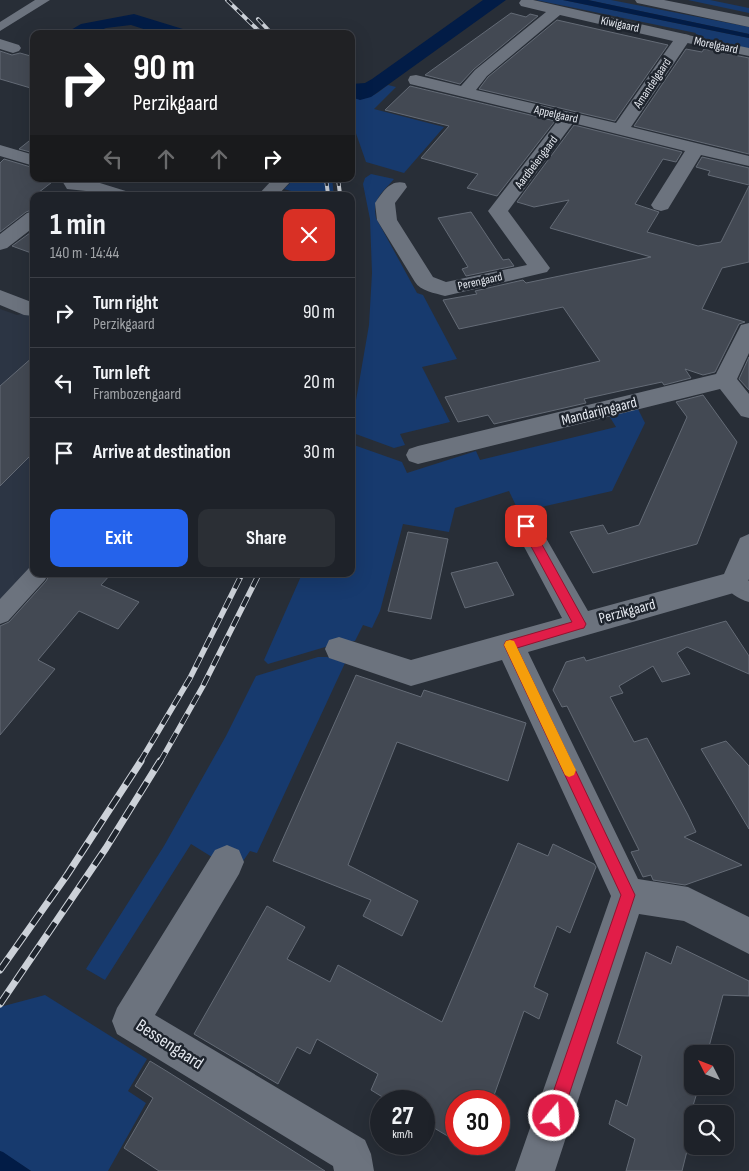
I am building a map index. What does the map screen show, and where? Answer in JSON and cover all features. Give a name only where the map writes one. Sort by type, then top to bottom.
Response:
[{"type":"street","points":[[0,27],[44,0]]},
{"type":"street","points":[[642,0],[749,22]]},
{"type":"street","name":"Kiwigaard","points":[[526,4],[682,38]]},
{"type":"street","points":[[465,92],[481,73],[557,10]]},
{"type":"street","name":"Morelgaard","points":[[682,38],[749,52]]},
{"type":"street","name":"Amandelgaard","points":[[621,129],[682,38]]},
{"type":"street","name":"Appelgaard","points":[[416,80],[749,161]]},
{"type":"street","name":"Aardbeiengaard","points":[[502,206],[569,117]]},
{"type":"street","points":[[661,205],[696,148]]},
{"type":"street","points":[[0,150],[30,160]]},
{"type":"street","points":[[270,192],[281,182]]},
{"type":"street","points":[[68,187],[87,185],[109,192]]},
{"type":"street","name":"Perengaard","points":[[398,187],[386,203],[387,220],[425,282],[444,290],[540,268],[498,211],[502,206]]},
{"type":"street","points":[[0,244],[30,220]]},
{"type":"street","points":[[0,298],[30,309]]},
{"type":"street","points":[[749,330],[726,380],[749,410]]},
{"type":"street","name":"Mandarijngaard","points":[[418,455],[726,380]]},
{"type":"street","points":[[526,526],[580,624]]},
{"type":"street","name":"Perzikgaard","points":[[339,649],[410,673],[580,624],[742,588],[749,545]]},
{"type":"street","points":[[0,614],[34,577]]},
{"type":"street","points":[[510,645],[628,895],[535,1171]]},
{"type":"street","name":"Bessengaard","points":[[227,862],[130,1021],[351,1154],[354,1171]]},
{"type":"street","points":[[628,895],[688,904],[749,936]]},
{"type":"shaded area","points":[[483,0],[506,0],[371,97],[360,100],[355,98],[355,84],[365,83]]},
{"type":"shaded area","points":[[536,0],[563,0],[749,38],[749,50],[694,38],[696,33]]},
{"type":"shaded area","points":[[563,0],[588,0],[749,34],[749,38]]},
{"type":"shaded area","points":[[588,0],[611,0],[749,27],[749,34]]},
{"type":"shaded area","points":[[688,0],[710,0],[749,8],[749,13]]},
{"type":"shaded area","points":[[134,14],[186,30],[147,30],[131,25],[101,30],[71,30],[81,24]]},
{"type":"shaded area","points":[[388,85],[396,87],[374,109],[444,127],[404,173],[366,162],[355,130],[355,98],[367,98]]},
{"type":"shaded area","points":[[371,174],[394,179],[382,192],[377,201],[375,206],[376,218],[417,293],[423,295],[457,359],[422,367],[450,422],[400,434],[405,445],[394,448],[355,434],[355,406],[369,325],[372,273],[370,219],[363,184],[365,178]]},
{"type":"shaded area","points":[[291,182],[332,182],[334,192],[295,192],[284,189]]},
{"type":"shaded area","points":[[0,309],[17,315],[30,313],[30,570],[0,603]]},
{"type":"shaded area","points":[[637,407],[645,423],[612,491],[519,512],[509,491],[455,508],[449,532],[403,524],[380,611],[372,628],[363,625],[355,641],[342,642],[268,664],[264,660],[301,577],[355,577],[355,445],[402,462],[407,473],[476,451],[480,460],[616,427],[608,414]]},
{"type":"shaded area","points":[[318,657],[327,657],[345,663],[257,853],[250,851],[241,864],[212,857],[191,844],[105,980],[86,969],[164,846],[226,736],[256,676]]},
{"type":"shaded area","points":[[45,995],[147,1059],[128,1091],[146,1103],[108,1171],[31,1171],[0,1151],[0,1007]]},
{"type":"shaded area","points":[[0,1151],[3,1152],[31,1171],[0,1171]]},
{"type":"building","points":[[511,13],[526,17],[530,14],[538,16],[474,69],[460,84],[425,75]]},
{"type":"building","points":[[557,20],[668,45],[615,121],[479,89],[488,77]]},
{"type":"building","points":[[686,49],[702,52],[704,49],[749,58],[749,154],[634,126]]},
{"type":"building","points":[[0,51],[12,55],[20,53],[30,56],[30,88],[0,79]]},
{"type":"building","points":[[410,86],[555,121],[497,196],[467,188],[478,174],[421,158],[449,126],[385,110]]},
{"type":"building","points":[[574,125],[682,152],[676,162],[663,159],[635,204],[659,212],[647,232],[698,246],[721,242],[749,186],[749,262],[722,268],[702,309],[745,322],[739,324],[715,372],[703,375],[685,369],[691,378],[664,385],[662,382],[584,399],[586,403],[494,424],[488,415],[458,422],[445,397],[600,361],[563,307],[459,329],[443,300],[477,294],[475,291],[523,280],[526,283],[651,257],[550,228],[569,200],[534,207],[517,202]]},
{"type":"building","points":[[30,140],[30,152],[19,149]]},
{"type":"building","points":[[702,157],[749,168],[749,185],[708,175],[710,171],[696,167]]},
{"type":"building","points":[[4,159],[30,167],[30,182],[52,182],[39,192],[30,192],[30,210],[0,232],[0,163]]},
{"type":"building","points":[[471,212],[503,260],[509,259],[514,266],[466,276],[462,269],[468,267],[438,218]]},
{"type":"building","points":[[30,233],[30,253],[12,246]]},
{"type":"building","points":[[749,357],[749,390],[739,379]]},
{"type":"building","points":[[30,360],[30,456],[0,486],[0,386]]},
{"type":"building","points":[[703,395],[737,442],[697,544],[593,573],[570,532],[603,525],[608,534],[639,525],[687,417],[676,402]]},
{"type":"building","points":[[408,532],[448,539],[431,619],[388,611]]},
{"type":"building","points":[[497,562],[514,595],[465,608],[451,573]]},
{"type":"building","points":[[48,577],[108,577],[101,585],[139,602],[118,629],[79,611],[38,660],[55,669],[0,735],[0,626],[9,622]]},
{"type":"building","points":[[726,621],[749,656],[749,674],[687,647],[677,653],[690,674],[662,682],[653,666],[619,686],[623,693],[610,697],[634,742],[647,738],[688,815],[696,832],[684,837],[742,865],[685,885],[653,880],[651,875],[643,877],[631,852],[639,850],[567,706],[562,707],[553,690],[566,662],[584,657],[586,661]]},
{"type":"building","points":[[356,675],[421,697],[424,690],[526,723],[508,781],[397,742],[348,865],[418,901],[402,936],[363,916],[371,900],[273,861]]},
{"type":"building","points":[[726,741],[749,766],[749,829],[701,749]]},
{"type":"building","points":[[518,843],[548,856],[553,844],[594,864],[596,867],[570,933],[557,926],[534,987],[548,994],[539,1019],[524,1011],[496,1090],[445,1090],[445,1134],[435,1129],[435,1090],[371,1090],[378,1074],[317,1039],[310,1054],[297,1047],[278,1084],[194,1034],[267,906],[305,927],[287,959],[330,982],[338,965],[442,1022]]},
{"type":"building","points":[[677,946],[749,981],[749,996],[723,995],[709,1045],[684,1045],[684,1095],[696,1095],[693,1105],[684,1105],[684,1155],[686,1155],[682,1171],[626,1171],[635,1139],[609,1124],[616,1100],[627,1106],[642,1056],[617,1043],[646,952],[671,964]]},
{"type":"building","points":[[150,1061],[325,1171],[159,1171],[124,1148],[153,1098],[135,1086]]},
{"type":"railway","points":[[227,0],[258,30]]},
{"type":"railway","points":[[258,19],[268,30]]},
{"type":"railway","points":[[326,182],[328,192]]},
{"type":"railway","points":[[338,182],[340,192]]},
{"type":"railway","points":[[140,762],[190,678],[240,577]]},
{"type":"railway","points":[[160,762],[203,686],[258,577]]},
{"type":"railway","points":[[0,970],[67,875],[141,761]]},
{"type":"railway","points":[[0,1004],[106,848],[160,761]]},
{"type":"slow traffic","points":[[510,645],[569,770]]},
{"type":"route","points":[[526,526],[580,624],[510,645],[628,895],[554,1116]]}]
